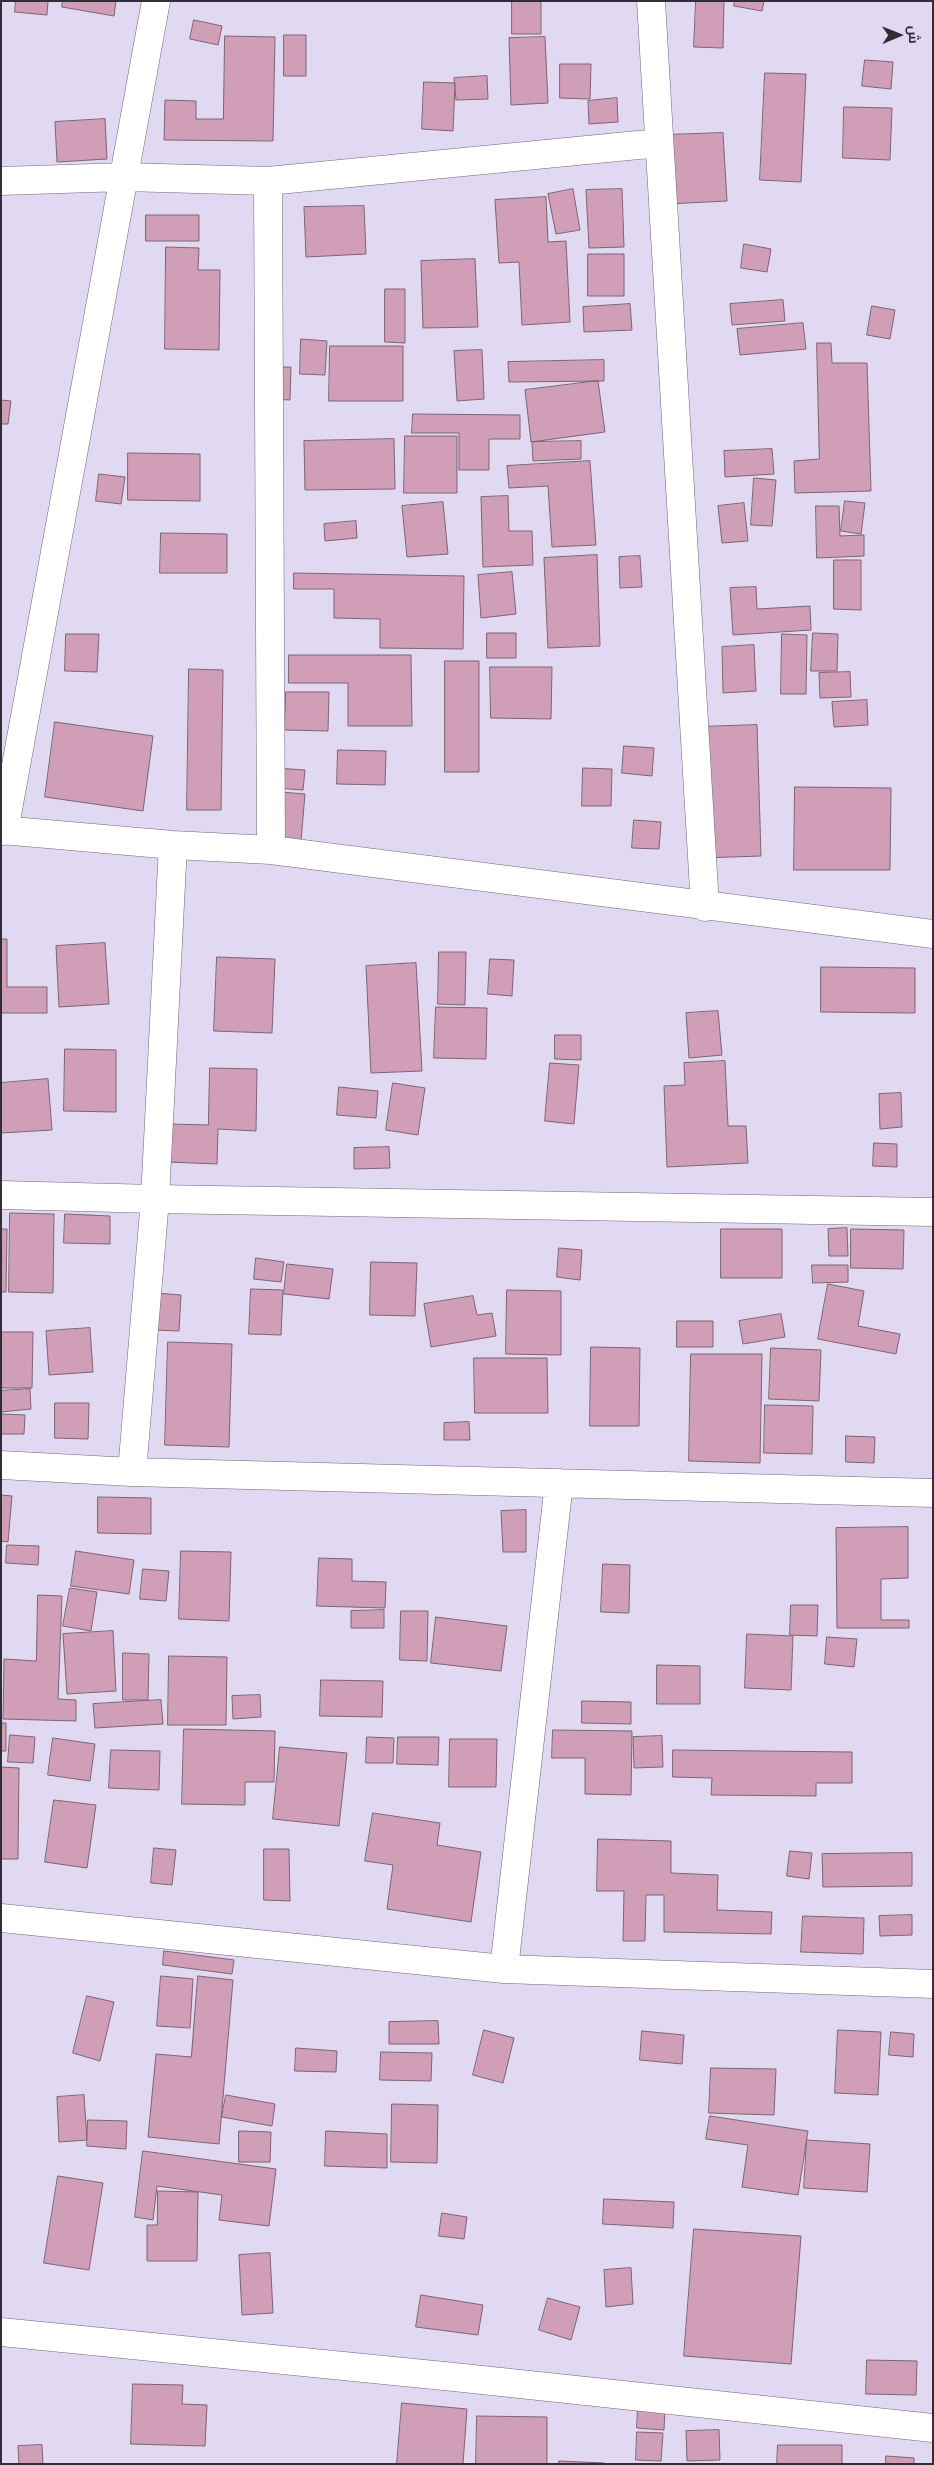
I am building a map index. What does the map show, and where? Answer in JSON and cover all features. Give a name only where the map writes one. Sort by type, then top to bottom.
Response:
[{"type":"street","points":[[156,1],[2,830],[174,845],[271,850],[933,934]]},
{"type":"street","points":[[651,1],[704,906]]},
{"type":"street","points":[[1,181],[124,177],[268,181],[659,143]]},
{"type":"street","points":[[268,181],[271,850]]},
{"type":"street","points":[[132,1472],[155,1199],[174,845]]},
{"type":"street","points":[[1,1195],[933,1212]]},
{"type":"street","points":[[1,1465],[132,1472],[933,1493]]},
{"type":"street","points":[[504,1969],[560,1483]]},
{"type":"street","points":[[1,1918],[504,1969],[933,1984]]},
{"type":"street","points":[[1,2332],[454,2377],[933,2428]]},
{"type":"building","points":[[16,1],[48,1],[47,15],[15,12]]},
{"type":"building","points":[[63,1],[116,1],[114,16],[62,7]]},
{"type":"building","points":[[512,1],[541,1],[541,34],[512,34]]},
{"type":"building","points":[[696,1],[724,1],[723,48],[694,47]]},
{"type":"building","points":[[735,1],[764,1],[762,11],[734,6]]},
{"type":"building","points":[[194,20],[222,26],[218,45],[190,39]]},
{"type":"building","points":[[284,35],[306,35],[306,76],[284,76]]},
{"type":"building","points":[[225,36],[275,37],[273,141],[164,140],[165,100],[196,101],[196,119],[223,119]]},
{"type":"building","points":[[545,37],[548,103],[511,105],[509,38]]},
{"type":"building","points":[[865,60],[893,62],[891,89],[862,86]]},
{"type":"building","points":[[560,64],[591,64],[590,99],[560,98]]},
{"type":"building","points":[[765,73],[806,74],[801,182],[760,180]]},
{"type":"building","points":[[487,76],[488,99],[456,100],[454,78]]},
{"type":"building","points":[[424,82],[455,83],[453,131],[422,129]]},
{"type":"building","points":[[617,98],[618,122],[589,124],[588,101]]},
{"type":"building","points":[[844,107],[892,108],[890,160],[843,158]]},
{"type":"building","points":[[105,119],[107,159],[57,162],[55,122]]},
{"type":"building","points":[[723,133],[727,201],[667,204],[664,135]]},
{"type":"building","points":[[573,189],[580,230],[556,234],[548,194]]},
{"type":"building","points":[[622,189],[624,247],[589,248],[586,190]]},
{"type":"building","points":[[546,197],[548,242],[566,241],[570,322],[522,325],[519,262],[499,263],[495,200]]},
{"type":"building","points":[[364,206],[366,254],[306,257],[304,207]]},
{"type":"building","points":[[146,215],[199,215],[199,241],[146,241]]},
{"type":"building","points":[[744,244],[771,249],[767,272],[741,268]]},
{"type":"building","points":[[166,247],[199,248],[198,270],[220,270],[219,350],[165,349]]},
{"type":"building","points":[[588,254],[624,254],[624,296],[588,296]]},
{"type":"building","points":[[475,259],[478,327],[423,328],[421,261]]},
{"type":"building","points":[[385,289],[405,289],[405,343],[385,342]]},
{"type":"building","points":[[783,300],[785,321],[732,325],[730,304]]},
{"type":"building","points":[[630,304],[632,330],[584,332],[583,307]]},
{"type":"building","points":[[872,306],[895,310],[890,339],[867,335]]},
{"type":"building","points":[[803,323],[806,349],[740,355],[737,329]]},
{"type":"building","points":[[301,339],[327,341],[325,375],[300,374]]},
{"type":"building","points":[[817,343],[831,343],[832,363],[867,363],[871,491],[795,493],[794,461],[819,459]]},
{"type":"building","points":[[330,346],[403,346],[403,401],[329,401]]},
{"type":"building","points":[[482,350],[484,399],[457,401],[454,351]]},
{"type":"building","points":[[604,360],[604,381],[509,382],[508,362]]},
{"type":"building","points":[[269,367],[291,367],[290,400],[269,399]]},
{"type":"building","points":[[598,381],[605,432],[531,442],[525,390]]},
{"type":"building","points":[[1,400],[11,401],[8,424],[1,424]]},
{"type":"building","points":[[413,414],[520,415],[520,439],[489,439],[489,470],[459,470],[459,433],[412,433]]},
{"type":"building","points":[[405,436],[457,436],[457,493],[404,493]]},
{"type":"building","points":[[394,439],[395,489],[305,490],[304,441]]},
{"type":"building","points":[[581,441],[581,459],[533,461],[532,442]]},
{"type":"building","points":[[772,449],[774,474],[725,477],[724,451]]},
{"type":"building","points":[[128,453],[200,454],[200,501],[128,500]]},
{"type":"building","points":[[590,461],[596,545],[552,547],[548,486],[509,488],[507,466]]},
{"type":"building","points":[[99,474],[125,477],[121,504],[96,501]]},
{"type":"building","points":[[754,478],[776,480],[772,526],[751,525]]},
{"type":"building","points":[[508,496],[509,531],[532,531],[533,565],[483,567],[481,497]]},
{"type":"building","points":[[845,501],[865,503],[861,534],[841,531]]},
{"type":"building","points":[[443,502],[448,554],[407,557],[402,506]]},
{"type":"building","points":[[744,503],[748,541],[722,543],[718,506]]},
{"type":"building","points":[[816,506],[839,506],[840,536],[864,535],[864,556],[817,558]]},
{"type":"building","points":[[356,521],[357,538],[325,541],[324,524]]},
{"type":"building","points":[[161,533],[227,534],[227,573],[160,573]]},
{"type":"building","points":[[597,555],[600,646],[548,648],[544,558]]},
{"type":"building","points":[[640,556],[642,587],[620,588],[619,557]]},
{"type":"building","points":[[834,560],[861,560],[861,610],[834,609]]},
{"type":"building","points":[[512,572],[516,614],[481,618],[478,575]]},
{"type":"building","points":[[294,573],[464,576],[463,649],[380,648],[380,619],[334,618],[334,589],[294,589]]},
{"type":"building","points":[[756,587],[757,609],[810,606],[811,630],[733,635],[730,588]]},
{"type":"building","points":[[487,633],[516,633],[516,658],[487,658]]},
{"type":"building","points":[[813,633],[838,634],[837,671],[811,671]]},
{"type":"building","points":[[66,634],[99,634],[97,672],[65,671]]},
{"type":"building","points":[[782,634],[807,635],[806,694],[781,694]]},
{"type":"building","points":[[754,645],[756,691],[723,693],[722,647]]},
{"type":"building","points":[[289,655],[411,655],[412,726],[348,726],[348,683],[289,683]]},
{"type":"building","points":[[445,661],[479,661],[479,772],[445,772]]},
{"type":"building","points":[[490,667],[552,667],[551,719],[491,718]]},
{"type":"building","points":[[189,669],[223,670],[221,810],[187,810]]},
{"type":"building","points":[[850,672],[851,697],[820,698],[819,673]]},
{"type":"building","points":[[286,692],[329,692],[328,731],[285,730]]},
{"type":"building","points":[[867,700],[868,725],[834,727],[832,702]]},
{"type":"building","points":[[55,722],[153,736],[143,811],[45,797]]},
{"type":"building","points":[[757,725],[761,856],[701,858],[697,727]]},
{"type":"building","points":[[624,746],[654,748],[652,776],[622,773]]},
{"type":"building","points":[[338,750],[386,751],[385,785],[337,784]]},
{"type":"building","points":[[276,768],[305,770],[303,790],[275,788]]},
{"type":"building","points":[[583,768],[612,769],[611,806],[582,806]]},
{"type":"building","points":[[795,787],[891,788],[890,870],[794,870]]},
{"type":"building","points":[[269,791],[305,794],[301,841],[265,838]]},
{"type":"building","points":[[634,820],[661,822],[659,849],[632,848]]},
{"type":"building","points":[[1,939],[7,939],[7,987],[47,987],[47,1013],[1,1013]]},
{"type":"building","points":[[105,943],[109,1004],[59,1007],[56,946]]},
{"type":"building","points":[[439,952],[466,952],[465,1005],[438,1004]]},
{"type":"building","points":[[217,957],[275,959],[272,1033],[214,1031]]},
{"type":"building","points":[[490,959],[514,960],[512,996],[488,994]]},
{"type":"building","points":[[416,963],[422,1071],[371,1073],[366,966]]},
{"type":"building","points":[[821,967],[915,968],[915,1013],[821,1012]]},
{"type":"building","points":[[436,1007],[487,1008],[486,1059],[434,1058]]},
{"type":"building","points":[[718,1011],[722,1055],[689,1058],[686,1013]]},
{"type":"building","points":[[555,1035],[581,1035],[581,1060],[555,1059]]},
{"type":"building","points":[[65,1049],[116,1050],[116,1112],[64,1111]]},
{"type":"building","points":[[725,1061],[728,1126],[746,1126],[748,1163],[667,1167],[664,1086],[685,1085],[684,1063]]},
{"type":"building","points":[[550,1063],[579,1065],[574,1124],[545,1121]]},
{"type":"building","points":[[210,1068],[257,1069],[256,1131],[218,1129],[217,1164],[168,1162],[169,1124],[208,1125]]},
{"type":"building","points":[[48,1079],[52,1130],[1,1133],[1,1083]]},
{"type":"building","points":[[393,1083],[425,1088],[418,1135],[386,1130]]},
{"type":"building","points":[[339,1087],[378,1091],[376,1118],[337,1115]]},
{"type":"building","points":[[901,1093],[902,1127],[880,1129],[879,1094]]},
{"type":"building","points":[[874,1143],[897,1144],[897,1167],[873,1166]]},
{"type":"building","points":[[389,1147],[390,1168],[354,1169],[354,1148]]},
{"type":"building","points":[[10,1213],[54,1214],[53,1293],[9,1292]]},
{"type":"building","points":[[65,1214],[110,1216],[110,1244],[64,1243]]},
{"type":"building","points":[[847,1228],[848,1256],[829,1256],[828,1229]]},
{"type":"building","points":[[1,1229],[7,1229],[6,1292],[1,1292]]},
{"type":"building","points":[[721,1229],[782,1229],[782,1278],[721,1278]]},
{"type":"building","points":[[851,1229],[904,1230],[903,1269],[851,1268]]},
{"type":"building","points":[[559,1248],[582,1250],[580,1280],[557,1277]]},
{"type":"building","points":[[256,1258],[284,1262],[281,1282],[254,1279]]},
{"type":"building","points":[[371,1262],[417,1263],[415,1316],[370,1315]]},
{"type":"building","points":[[287,1264],[333,1269],[329,1299],[284,1294]]},
{"type":"building","points":[[812,1265],[848,1265],[848,1282],[813,1283]]},
{"type":"building","points":[[828,1284],[864,1291],[858,1326],[900,1334],[896,1354],[818,1339]]},
{"type":"building","points":[[251,1289],[283,1290],[281,1335],[249,1334]]},
{"type":"building","points":[[507,1290],[561,1291],[561,1355],[506,1354]]},
{"type":"building","points":[[156,1293],[181,1295],[179,1331],[154,1330]]},
{"type":"building","points":[[473,1296],[477,1315],[492,1313],[496,1336],[431,1347],[424,1304]]},
{"type":"building","points":[[781,1314],[785,1337],[743,1344],[739,1321]]},
{"type":"building","points":[[677,1321],[713,1321],[713,1347],[677,1347]]},
{"type":"building","points":[[90,1328],[93,1372],[49,1375],[46,1331]]},
{"type":"building","points":[[1,1332],[33,1332],[32,1388],[1,1388]]},
{"type":"building","points":[[168,1342],[232,1344],[229,1447],[165,1445]]},
{"type":"building","points":[[591,1347],[640,1348],[639,1426],[590,1426]]},
{"type":"building","points":[[771,1348],[821,1350],[819,1401],[769,1399]]},
{"type":"building","points":[[691,1354],[762,1354],[760,1463],[689,1461]]},
{"type":"building","points":[[474,1358],[547,1358],[548,1413],[475,1413]]},
{"type":"building","points":[[30,1389],[31,1409],[1,1412],[1,1391]]},
{"type":"building","points":[[55,1403],[89,1403],[88,1439],[55,1438]]},
{"type":"building","points":[[765,1405],[813,1406],[812,1454],[764,1453]]},
{"type":"building","points":[[1,1414],[25,1415],[24,1434],[1,1434]]},
{"type":"building","points":[[469,1422],[470,1440],[444,1440],[444,1423]]},
{"type":"building","points":[[846,1436],[875,1437],[874,1463],[846,1462]]},
{"type":"building","points":[[1,1495],[12,1496],[8,1542],[1,1541]]},
{"type":"building","points":[[98,1497],[151,1498],[151,1534],[98,1533]]},
{"type":"building","points":[[526,1510],[526,1552],[503,1552],[501,1511]]},
{"type":"building","points":[[908,1527],[908,1578],[881,1579],[881,1620],[909,1620],[909,1628],[837,1628],[836,1528]]},
{"type":"building","points":[[7,1545],[39,1546],[38,1565],[6,1563]]},
{"type":"building","points":[[76,1551],[134,1560],[129,1594],[71,1586]]},
{"type":"building","points":[[181,1551],[231,1552],[229,1621],[179,1619]]},
{"type":"building","points":[[319,1558],[352,1559],[352,1581],[386,1582],[385,1608],[317,1606]]},
{"type":"building","points":[[603,1564],[630,1565],[629,1613],[601,1612]]},
{"type":"building","points":[[143,1569],[169,1571],[166,1601],[140,1599]]},
{"type":"building","points":[[70,1588],[97,1592],[91,1631],[63,1626]]},
{"type":"building","points":[[38,1595],[62,1596],[58,1699],[76,1700],[76,1721],[3,1719],[4,1659],[36,1661]]},
{"type":"building","points":[[791,1605],[818,1605],[817,1636],[790,1635]]},
{"type":"building","points":[[384,1610],[384,1628],[351,1628],[351,1611]]},
{"type":"building","points":[[401,1611],[428,1611],[427,1661],[400,1660]]},
{"type":"building","points":[[436,1617],[507,1626],[501,1671],[431,1663]]},
{"type":"building","points":[[113,1631],[116,1691],[67,1694],[63,1634]]},
{"type":"building","points":[[747,1634],[793,1636],[791,1690],[745,1688]]},
{"type":"building","points":[[827,1637],[857,1639],[854,1667],[825,1664]]},
{"type":"building","points":[[123,1653],[149,1654],[148,1700],[123,1700]]},
{"type":"building","points":[[169,1656],[227,1657],[226,1725],[168,1725]]},
{"type":"building","points":[[657,1665],[700,1666],[700,1704],[657,1704]]},
{"type":"building","points":[[321,1680],[383,1681],[382,1717],[320,1716]]},
{"type":"building","points":[[260,1695],[261,1717],[233,1719],[232,1696]]},
{"type":"building","points":[[161,1700],[163,1724],[95,1728],[93,1704]]},
{"type":"building","points":[[582,1701],[631,1702],[631,1724],[582,1723]]},
{"type":"building","points":[[1,1723],[6,1723],[6,1751],[1,1751]]},
{"type":"building","points":[[184,1729],[275,1731],[274,1782],[245,1782],[245,1805],[182,1804]]},
{"type":"building","points":[[553,1730],[632,1731],[631,1795],[585,1794],[585,1758],[552,1758]]},
{"type":"building","points":[[10,1735],[35,1737],[33,1763],[8,1762]]},
{"type":"building","points":[[662,1736],[663,1767],[634,1768],[633,1737]]},
{"type":"building","points":[[367,1737],[394,1738],[393,1763],[366,1763]]},
{"type":"building","points":[[398,1737],[439,1737],[438,1765],[397,1764]]},
{"type":"building","points":[[53,1738],[95,1744],[90,1781],[48,1775]]},
{"type":"building","points":[[450,1739],[497,1739],[496,1787],[449,1787]]},
{"type":"building","points":[[280,1747],[347,1753],[339,1826],[273,1819]]},
{"type":"building","points":[[111,1750],[160,1751],[159,1790],[109,1788]]},
{"type":"building","points":[[673,1750],[852,1752],[852,1783],[816,1783],[816,1796],[711,1795],[712,1778],[673,1777]]},
{"type":"building","points":[[1,1767],[19,1768],[18,1859],[1,1859]]},
{"type":"building","points":[[54,1800],[96,1805],[87,1868],[45,1862]]},
{"type":"building","points":[[373,1813],[440,1823],[437,1845],[481,1852],[471,1922],[387,1909],[393,1865],[365,1861]]},
{"type":"building","points":[[598,1839],[671,1841],[671,1873],[718,1875],[717,1910],[772,1912],[771,1934],[664,1932],[664,1895],[646,1895],[645,1941],[623,1941],[624,1891],[597,1891]]},
{"type":"building","points":[[154,1848],[176,1850],[172,1885],[151,1883]]},
{"type":"building","points":[[264,1849],[289,1849],[290,1901],[264,1900]]},
{"type":"building","points":[[790,1851],[812,1853],[809,1879],[787,1876]]},
{"type":"building","points":[[912,1853],[912,1886],[823,1887],[822,1854]]},
{"type":"building","points":[[912,1915],[912,1935],[880,1936],[879,1916]]},
{"type":"building","points":[[803,1916],[864,1918],[863,1954],[801,1952]]},
{"type":"building","points":[[164,1951],[234,1960],[232,1974],[163,1965]]},
{"type":"building","points":[[161,1976],[193,1979],[190,2028],[157,2026]]},
{"type":"building","points":[[198,1976],[233,1980],[219,2144],[148,2137],[156,2054],[191,2057]]},
{"type":"building","points":[[87,1996],[114,2002],[100,2061],[73,2053]]},
{"type":"building","points":[[438,2021],[439,2044],[389,2044],[389,2022]]},
{"type":"building","points":[[484,2030],[514,2038],[503,2083],[473,2075]]},
{"type":"building","points":[[838,2030],[881,2032],[878,2095],[835,2093]]},
{"type":"building","points":[[642,2031],[684,2035],[682,2064],[640,2060]]},
{"type":"building","points":[[891,2032],[914,2034],[913,2057],[889,2055]]},
{"type":"building","points":[[296,2048],[337,2051],[336,2072],[295,2071]]},
{"type":"building","points":[[381,2052],[432,2053],[431,2081],[380,2080]]},
{"type":"building","points":[[711,2068],[776,2069],[774,2115],[709,2113]]},
{"type":"building","points":[[84,2095],[87,2140],[59,2142],[57,2097]]},
{"type":"building","points":[[226,2095],[275,2104],[272,2126],[222,2117]]},
{"type":"building","points":[[392,2104],[438,2105],[437,2163],[391,2162]]},
{"type":"building","points":[[710,2116],[808,2131],[798,2195],[742,2187],[748,2145],[706,2139]]},
{"type":"building","points":[[88,2120],[127,2121],[126,2149],[87,2146]]},
{"type":"building","points":[[239,2131],[271,2132],[270,2162],[239,2162]]},
{"type":"building","points":[[326,2131],[387,2134],[387,2168],[325,2166]]},
{"type":"building","points":[[807,2140],[870,2144],[867,2192],[804,2188]]},
{"type":"building","points":[[143,2151],[276,2169],[269,2226],[219,2220],[222,2195],[157,2186],[153,2220],[135,2217]]},
{"type":"building","points":[[58,2176],[103,2183],[89,2270],[44,2263]]},
{"type":"building","points":[[158,2191],[198,2192],[197,2261],[147,2261],[147,2225],[157,2225]]},
{"type":"building","points":[[604,2199],[674,2202],[673,2228],[603,2224]]},
{"type":"building","points":[[442,2213],[467,2217],[464,2239],[439,2236]]},
{"type":"building","points":[[694,2229],[801,2236],[791,2364],[684,2356]]},
{"type":"building","points":[[270,2253],[273,2313],[242,2315],[239,2255]]},
{"type":"building","points":[[631,2268],[633,2304],[606,2307],[604,2270]]},
{"type":"building","points":[[421,2295],[483,2305],[478,2335],[416,2327]]},
{"type":"building","points":[[548,2298],[580,2307],[571,2340],[539,2330]]},
{"type":"building","points":[[867,2360],[917,2361],[916,2395],[866,2394]]},
{"type":"building","points":[[133,2384],[183,2385],[182,2404],[207,2405],[205,2446],[131,2444]]},
{"type":"building","points":[[402,2403],[467,2409],[463,2464],[397,2464]]},
{"type":"building","points":[[638,2406],[665,2408],[664,2430],[637,2428]]},
{"type":"building","points":[[477,2416],[547,2417],[547,2464],[476,2464]]},
{"type":"building","points":[[719,2430],[720,2460],[687,2461],[686,2431]]},
{"type":"building","points":[[637,2432],[663,2433],[661,2461],[636,2460]]},
{"type":"building","points":[[42,2445],[43,2464],[19,2464],[18,2446]]},
{"type":"building","points":[[778,2445],[842,2445],[842,2464],[777,2464]]},
{"type":"building","points":[[886,2456],[914,2458],[914,2464],[886,2464]]},
{"type":"building","points":[[559,2461],[604,2463],[604,2464],[559,2464]]}]
